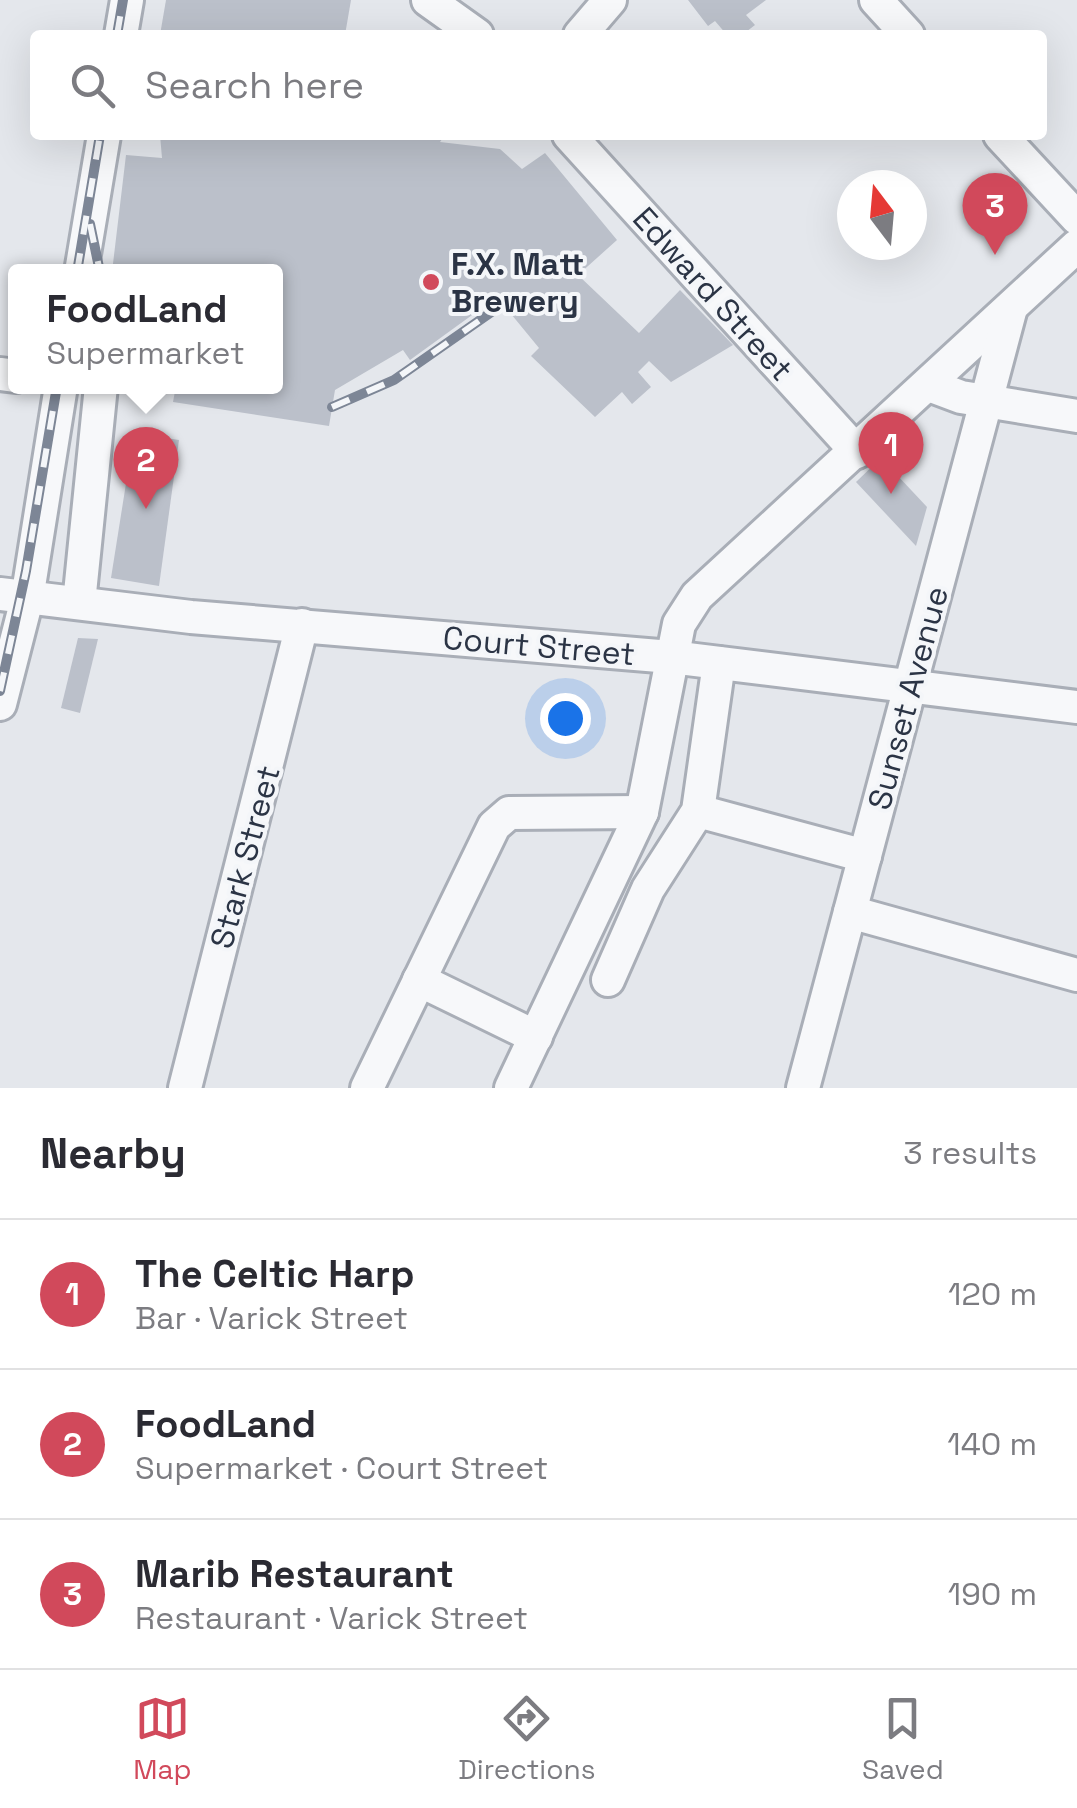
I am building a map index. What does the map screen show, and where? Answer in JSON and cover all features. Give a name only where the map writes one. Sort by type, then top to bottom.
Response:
[{"type":"street","points":[[122,30],[127,0]]},
{"type":"street","points":[[428,0],[470,30]]},
{"type":"street","points":[[584,30],[610,0]]},
{"type":"street","points":[[876,0],[903,30]]},
{"type":"street","points":[[82,264],[103,140]]},
{"type":"street","name":"Edward Street","points":[[574,140],[856,452]]},
{"type":"street","points":[[1005,140],[1077,218]]},
{"type":"street","points":[[511,1088],[642,812],[678,624],[697,596],[1077,246]]},
{"type":"street","name":"Sunset Avenue","points":[[802,1088],[1012,308]]},
{"type":"street","points":[[928,385],[988,403],[1077,416]]},
{"type":"street","points":[[0,704],[14,596],[60,394]]},
{"type":"street","points":[[79,604],[100,394]]},
{"type":"street","name":"Court Street","points":[[14,596],[671,657],[1077,707]]},
{"type":"street","name":"Stark Street","points":[[184,1088],[302,625]]},
{"type":"street","points":[[608,980],[648,889],[698,811],[719,663]]},
{"type":"street","points":[[698,811],[866,856]]},
{"type":"street","points":[[366,1088],[494,826],[508,814],[642,812]]},
{"type":"street","points":[[850,912],[1077,975]]},
{"type":"street","points":[[419,980],[536,1038]]},
{"type":"building","points":[[166,0],[351,0],[346,30],[161,30]]},
{"type":"building","points":[[688,0],[766,0],[746,15],[755,25],[748,30],[723,30],[715,21],[708,26]]},
{"type":"building","name":"F.X. Matt Brewery","points":[[160,140],[441,140],[500,149],[522,169],[545,153],[617,240],[578,275],[639,333],[680,290],[733,345],[671,382],[649,361],[638,372],[651,387],[632,404],[622,392],[595,417],[531,356],[539,348],[497,297],[410,360],[403,350],[335,390],[329,426],[173,402],[174,394],[283,394],[283,264],[113,264],[126,155],[162,158]]},
{"type":"building","points":[[134,433],[179,440],[159,586],[111,578]]},
{"type":"building","points":[[881,458],[927,507],[916,546],[856,482]]},
{"type":"building","points":[[78,638],[98,639],[80,713],[61,708]]},
{"type":"railway","points":[[118,30],[123,0]]},
{"type":"railway","points":[[78,264],[99,140]]},
{"type":"railway","points":[[90,224],[98,264]]},
{"type":"railway","points":[[332,407],[394,380],[503,304]]},
{"type":"railway","points":[[0,691],[26,571],[56,394]]},
{"type":"place","name":"Marib Restaurant","points":[[995,255]]},
{"type":"place","name":"F.X. Matt Brewery","points":[[431,282]]},
{"type":"place","name":"The Celtic Harp","points":[[891,494]]},
{"type":"place","name":"FoodLand","points":[[146,509]]}]
